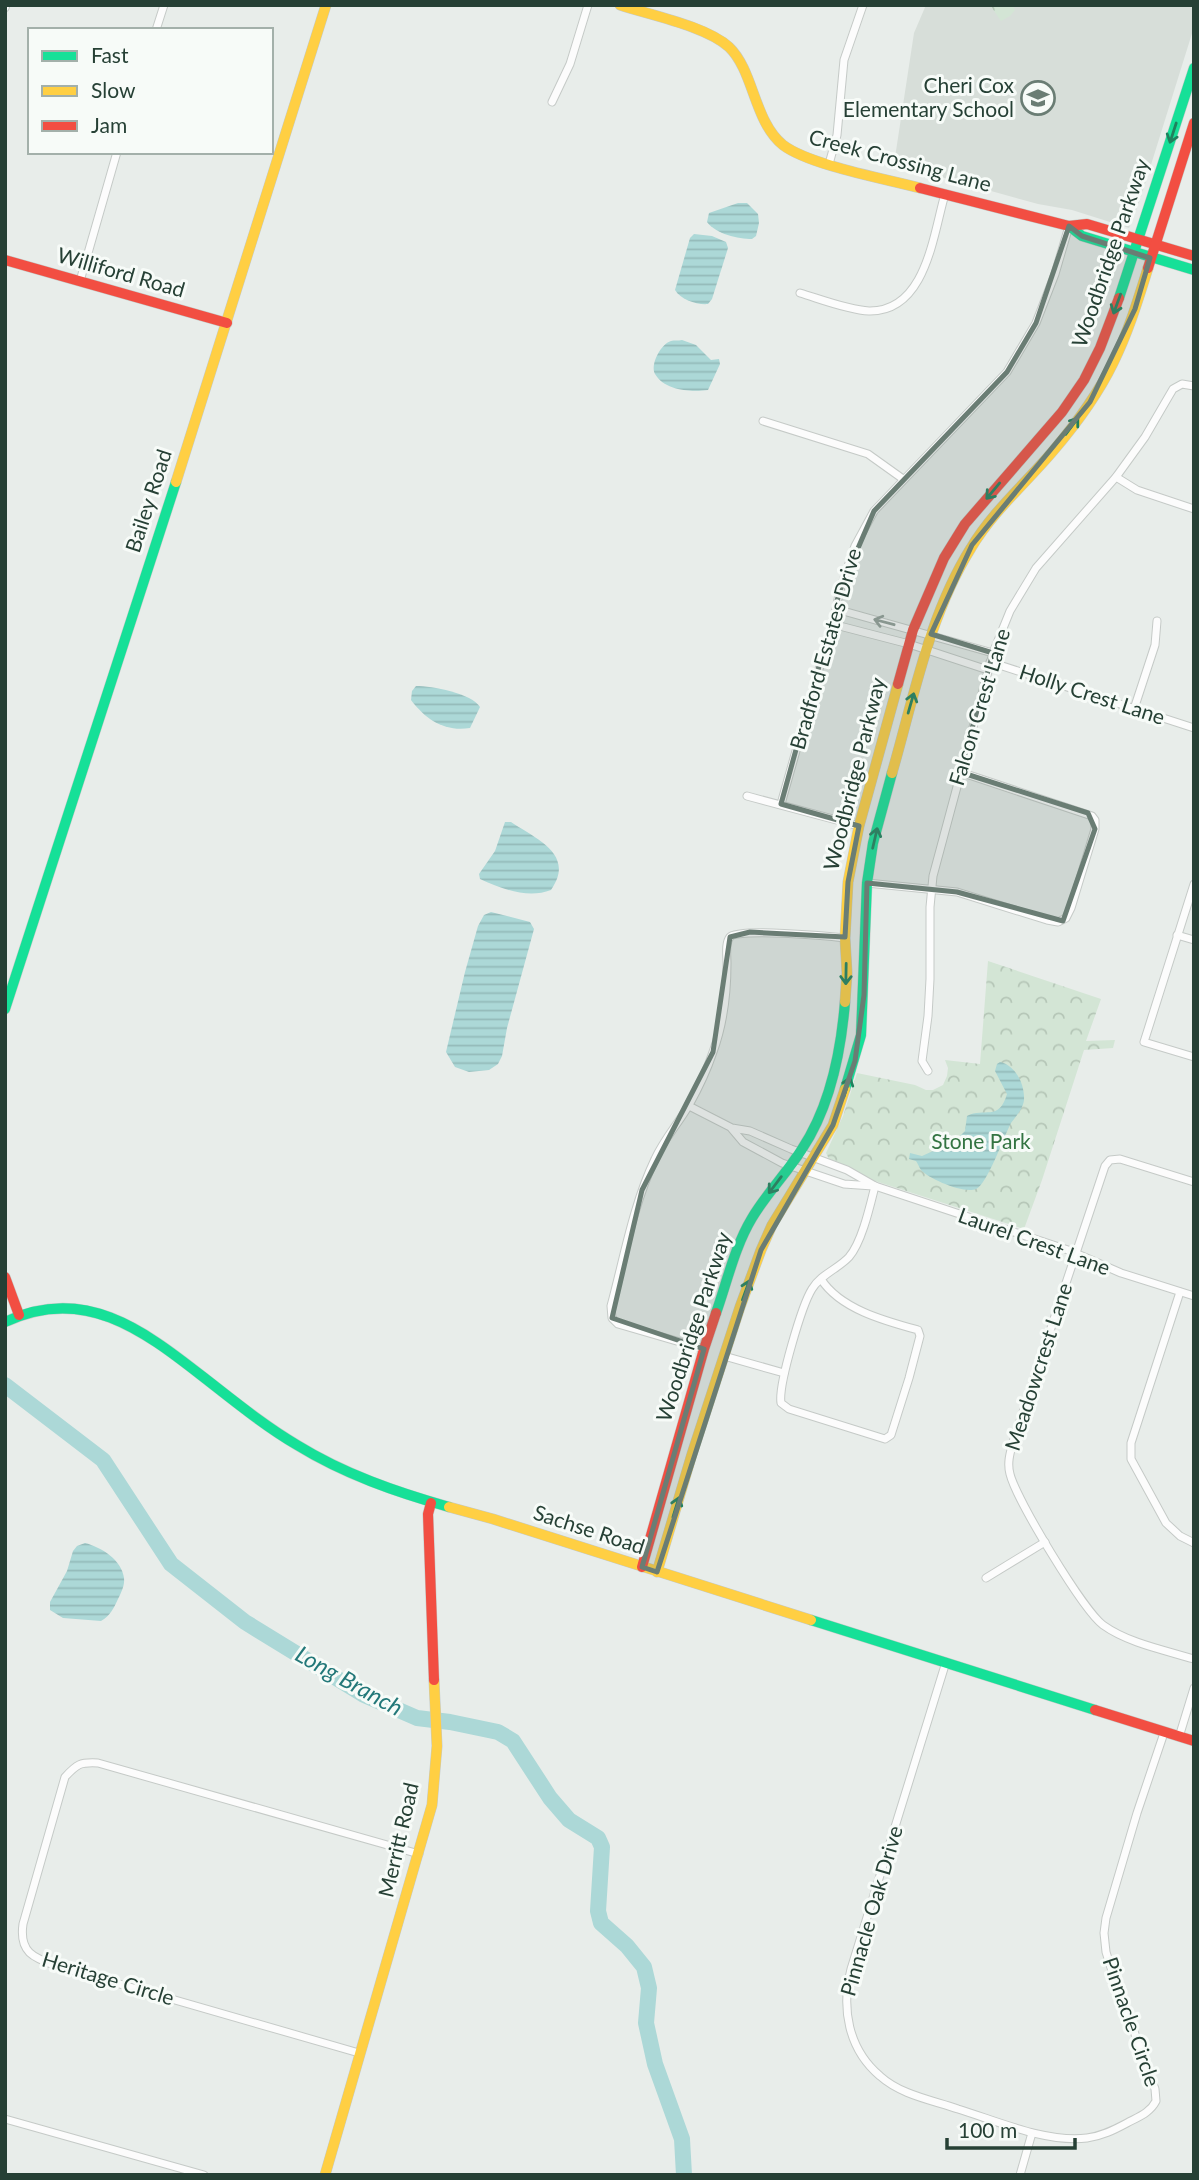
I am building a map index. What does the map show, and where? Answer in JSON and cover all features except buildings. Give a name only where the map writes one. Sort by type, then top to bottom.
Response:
[{"type":"main road","name":"Bailey Road","points":[[5,1009],[227,323],[326,5]]},
{"type":"main road","name":"Creek Crossing Lane","points":[[620,5],[710,34],[730,48],[739,61],[768,128],[782,144],[797,153],[829,164],[1069,226],[1087,224],[1194,256]]},
{"type":"main road","name":"Woodbridge Parkway","points":[[642,1567],[729,1271],[752,1216],[800,1153],[814,1128],[828,1093],[837,1057],[846,987],[848,882],[859,826],[913,629],[944,558],[965,524],[1062,412],[1084,380],[1105,337],[1194,68]]},
{"type":"main road","name":"Woodbridge Parkway","points":[[657,1572],[692,1454],[761,1250],[772,1225],[834,1125],[855,1061],[861,1035],[867,883],[873,844],[931,634],[950,583],[971,545],[1007,499],[1053,451],[1090,402],[1113,363],[1135,309],[1194,123]]},
{"type":"main road","name":"Creek Crossing Lane","points":[[1069,226],[1082,236],[1194,270]]},
{"type":"main road","name":"Williford Road","points":[[5,260],[227,323]]},
{"type":"main road","points":[[5,1277],[19,1315]]},
{"type":"main road","name":"Sachse Road","points":[[5,1322],[19,1315],[53,1308],[89,1310],[118,1319],[141,1331],[277,1433],[315,1456],[391,1490],[946,1662],[1164,1733],[1193,1738]]},
{"type":"main road","name":"Merritt Road","points":[[325,2175],[432,1805],[437,1746],[428,1514],[431,1503]]},
{"type":"street","points":[[157,28],[164,5]]},
{"type":"street","points":[[552,103],[570,64],[588,5]]},
{"type":"street","points":[[829,164],[837,135],[844,60],[863,5]]},
{"type":"street","points":[[80,281],[116,154]]},
{"type":"street","points":[[800,293],[869,311],[892,306],[911,292],[925,268],[945,194]]},
{"type":"street","name":"Bradford Estates Drive","points":[[781,804],[840,590],[855,546],[874,511],[1007,372],[1036,323],[1055,274],[1069,226]]},
{"type":"street","name":"Falcon Crest Lane","points":[[928,1071],[922,1061],[929,1006],[930,907],[936,862],[993,653],[1010,611],[1036,568],[1116,477],[1145,437],[1176,386],[1194,386]]},
{"type":"street","points":[[763,421],[869,454],[903,479]]},
{"type":"street","points":[[1116,477],[1137,490],[1194,509]]},
{"type":"street","name":"Holly Crest Lane","points":[[836,609],[993,653]]},
{"type":"street","points":[[1134,709],[1155,645],[1157,621]]},
{"type":"street","name":"Holly Crest Lane","points":[[832,624],[989,666],[1194,728]]},
{"type":"street","points":[[867,883],[968,895],[1047,920],[1063,921],[1071,908],[1095,829],[1095,820],[1088,813],[960,772]]},
{"type":"street","points":[[747,796],[859,826]]},
{"type":"street","points":[[1194,884],[1144,1042],[1194,1058]]},
{"type":"street","points":[[704,1349],[618,1324],[612,1318],[611,1313],[649,1172],[669,1133],[689,1106],[713,1052],[719,1032],[727,978],[727,945],[730,937],[750,932],[845,938]]},
{"type":"street","points":[[1177,935],[1194,940]]},
{"type":"street","points":[[689,1106],[732,1128]]},
{"type":"street","name":"Laurel Crest Lane","points":[[732,1128],[743,1142],[790,1166],[844,1184],[875,1186]]},
{"type":"street","name":"Laurel Crest Lane","points":[[732,1128],[750,1131],[847,1170],[875,1186],[1076,1253],[1121,1273],[1194,1296]]},
{"type":"street","name":"Meadowcrest Lane","points":[[1194,1182],[1126,1160],[1110,1160],[1102,1173],[1013,1442],[1009,1464],[1013,1485],[1045,1542],[1096,1620],[1119,1635],[1194,1659]]},
{"type":"street","points":[[821,1279],[828,1290],[838,1298],[880,1318],[918,1330],[918,1346],[891,1435],[885,1439],[789,1409],[781,1403],[780,1396],[784,1373],[807,1301],[821,1279],[848,1258],[854,1249],[863,1230],[875,1186]]},
{"type":"street","points":[[1180,1292],[1131,1443],[1131,1459],[1166,1523],[1180,1536],[1194,1543]]},
{"type":"street","points":[[724,1356],[784,1373]]},
{"type":"street","points":[[986,1578],[1045,1542]]},
{"type":"street","name":"Pinnacle Oak Drive","points":[[946,1662],[847,1983],[848,2025],[869,2065],[880,2077],[899,2089],[1032,2133]]},
{"type":"street","points":[[1179,1737],[1194,1688]]},
{"type":"street","name":"Pinnacle Circle","points":[[1032,2133],[1070,2138],[1106,2134],[1147,2113],[1156,2101],[1155,2089],[1106,1952],[1104,1933],[1112,1895],[1164,1733]]},
{"type":"street","name":"Heritage Circle","points":[[359,2053],[57,1966],[38,1960],[28,1952],[21,1940],[23,1924],[65,1777],[75,1765],[84,1762],[98,1763],[419,1854]]},
{"type":"street","points":[[5,2119],[204,2175]]},
{"type":"street","points":[[1020,2175],[1032,2133]]},
{"type":"highlighted area","points":[[1069,226],[1082,236],[1150,258],[1135,309],[1090,402],[972,545],[931,634],[993,653],[960,772],[1088,813],[1095,829],[1063,921],[957,892],[867,883],[864,995],[855,1061],[833,1125],[761,1250],[657,1572],[642,1567],[704,1349],[612,1318],[642,1190],[713,1052],[730,937],[750,932],[845,937],[848,882],[859,826],[781,804],[840,590],[874,511],[1007,372],[1036,323]]},
{"type":"shaded area","name":"Cheri Cox Elementary School","points":[[926,5],[1194,5],[1194,27],[1129,228],[1072,210],[1038,204],[894,164],[914,33]]},
{"type":"green space","points":[[990,5],[1013,5],[1015,10],[1001,21]]},
{"type":"green space","name":"Stone Park","points":[[988,961],[1101,999],[1086,1041],[1115,1040],[1113,1048],[1084,1050],[1024,1229],[872,1180],[830,1161],[826,1153],[843,1116],[857,1073],[933,1090],[943,1085],[947,1076],[945,1060],[980,1064]]},
{"type":"water","points":[[738,203],[747,203],[758,214],[756,236],[752,239],[728,235],[707,222],[709,213]]},
{"type":"water","points":[[694,234],[712,236],[726,242],[728,248],[708,304],[690,301],[675,290],[690,238]]},
{"type":"water","points":[[682,340],[696,345],[711,360],[719,359],[720,364],[708,390],[694,391],[672,387],[659,380],[655,374],[655,360],[660,350],[671,341]]},
{"type":"water","points":[[416,686],[451,691],[475,702],[480,707],[470,728],[452,728],[430,719],[411,700]]},
{"type":"water","points":[[505,822],[511,822],[541,841],[556,857],[559,867],[551,890],[524,893],[480,879],[479,874],[495,851]]},
{"type":"water","points":[[491,912],[530,922],[534,929],[502,1056],[498,1064],[489,1070],[469,1072],[455,1067],[446,1052],[478,926],[484,915]]},
{"type":"water","points":[[1000,1062],[1010,1067],[1018,1076],[1024,1100],[985,1179],[980,1186],[971,1190],[947,1185],[925,1174],[916,1161],[909,1159],[910,1153],[922,1156],[955,1141],[965,1131],[967,1116],[995,1111],[1004,1103],[1007,1094],[995,1071]]},
{"type":"water","points":[[85,1543],[110,1555],[119,1565],[124,1578],[115,1606],[101,1621],[63,1618],[50,1610],[50,1602],[67,1571],[73,1551]]},
{"type":"waterway","name":"Long Branch","points":[[5,1385],[103,1460],[171,1564],[245,1622],[364,1695],[417,1718],[498,1732],[513,1741],[550,1798],[569,1820],[598,1838],[602,1847],[598,1911],[601,1923],[627,1946],[644,1967],[649,1988],[646,2023],[655,2064],[682,2139],[684,2175]]},
{"type":"traffic: fast","points":[[1119,298],[1194,68]]},
{"type":"traffic: fast","points":[[1069,226],[1082,236],[1194,270]]},
{"type":"traffic: fast","points":[[5,1009],[176,482]]},
{"type":"traffic: fast","points":[[845,1089],[861,1035],[867,883],[873,843],[892,773]]},
{"type":"traffic: fast","points":[[716,1313],[746,1229],[802,1149],[820,1115],[837,1059],[845,1002]]},
{"type":"traffic: fast","points":[[5,1322],[33,1312],[60,1308],[86,1310],[110,1318],[157,1343],[260,1421],[315,1455],[371,1481],[449,1507]]},
{"type":"traffic: fast","points":[[811,1620],[1095,1710]]},
{"type":"traffic: slow","points":[[176,482],[326,5]]},
{"type":"traffic: slow","points":[[620,5],[692,27],[729,47],[744,69],[766,123],[783,145],[829,165],[920,188]]},
{"type":"traffic: slow","points":[[892,773],[933,629],[956,574],[989,522],[1053,451],[1107,375],[1123,340],[1148,268]]},
{"type":"traffic: slow","points":[[845,1002],[848,882],[859,826],[898,684]]},
{"type":"traffic: slow","points":[[657,1572],[692,1454],[761,1250],[772,1225],[833,1125],[845,1089]]},
{"type":"traffic: slow","points":[[449,1507],[811,1620]]},
{"type":"traffic: slow","points":[[325,2175],[432,1805],[437,1746],[434,1680]]},
{"type":"traffic: jam","points":[[1148,268],[1194,123]]},
{"type":"traffic: jam","points":[[920,188],[1069,226],[1087,224],[1194,256]]},
{"type":"traffic: jam","points":[[5,260],[227,323]]},
{"type":"traffic: jam","points":[[898,684],[913,630],[944,558],[965,524],[1062,412],[1084,380],[1100,348],[1119,298]]},
{"type":"traffic: jam","points":[[5,1277],[19,1315]]},
{"type":"traffic: jam","points":[[642,1567],[716,1313]]},
{"type":"traffic: jam","points":[[431,1503],[428,1514],[434,1680]]},
{"type":"traffic: jam","points":[[1095,1710],[1194,1741]]},
{"type":"place","name":"Cheri Cox Elementary School","points":[[1038,98]]}]
